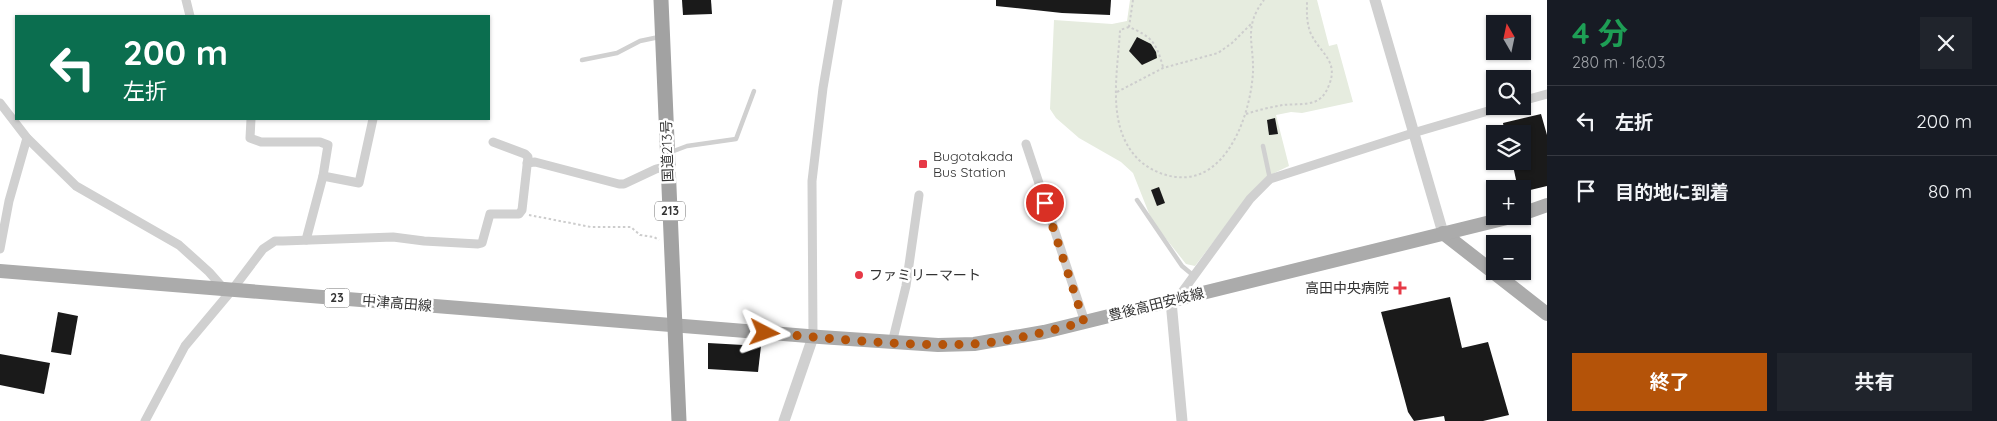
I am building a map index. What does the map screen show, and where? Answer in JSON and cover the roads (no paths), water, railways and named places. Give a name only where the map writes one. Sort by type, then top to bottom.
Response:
[{"type":"highway","name":"国道213号","points":[[661,0],[679,421]]},
{"type":"main road","points":[[1531,211],[1547,206]]},
{"type":"main road","name":"豊後高田安岐線","points":[[674,326],[892,343],[974,344],[1044,332],[1486,223]]},
{"type":"main road","points":[[1444,233],[1547,314]]},
{"type":"main road","name":"中津高田線","points":[[0,270],[674,326]]},
{"type":"street","points":[[186,0],[190,15]]},
{"type":"street","points":[[784,421],[813,337],[812,181],[822,88],[838,0]]},
{"type":"street","points":[[1375,0],[1444,233]]},
{"type":"street","points":[[1531,98],[1547,94]]},
{"type":"street","points":[[0,103],[27,138],[76,186],[179,245],[228,289]]},
{"type":"street","points":[[1182,421],[1174,300],[1194,276],[1250,199],[1270,179],[1486,112]]},
{"type":"street","points":[[251,120],[250,138],[261,142],[320,142],[328,145],[323,176],[306,240]]},
{"type":"street","points":[[323,176],[359,183],[373,120]]},
{"type":"street","points":[[0,249],[9,201],[27,138]]},
{"type":"street","points":[[145,421],[185,346],[228,289],[269,244],[275,241],[393,236],[424,241],[478,244],[482,243],[490,214],[519,214],[522,210],[528,157],[525,154],[493,142]]},
{"type":"street","points":[[1026,144],[1084,322]]},
{"type":"street","points":[[527,163],[535,162],[560,170],[624,184],[656,169],[668,160]]},
{"type":"street","points":[[892,343],[906,286],[919,194]]},
{"type":"lane","points":[[582,60],[617,53],[640,41],[662,36]]},
{"type":"lane","points":[[668,160],[687,146],[736,139],[754,91]]},
{"type":"lane","points":[[1263,146],[1270,179]]},
{"type":"lane","points":[[1137,200],[1176,258],[1194,276]]},
{"type":"place","name":"Bugotakada Bus Station","points":[[923,164]]},
{"type":"place","name":"ファミリーマート","points":[[859,275]]},
{"type":"place","name":"高田中央病院","points":[[1400,288]]}]
